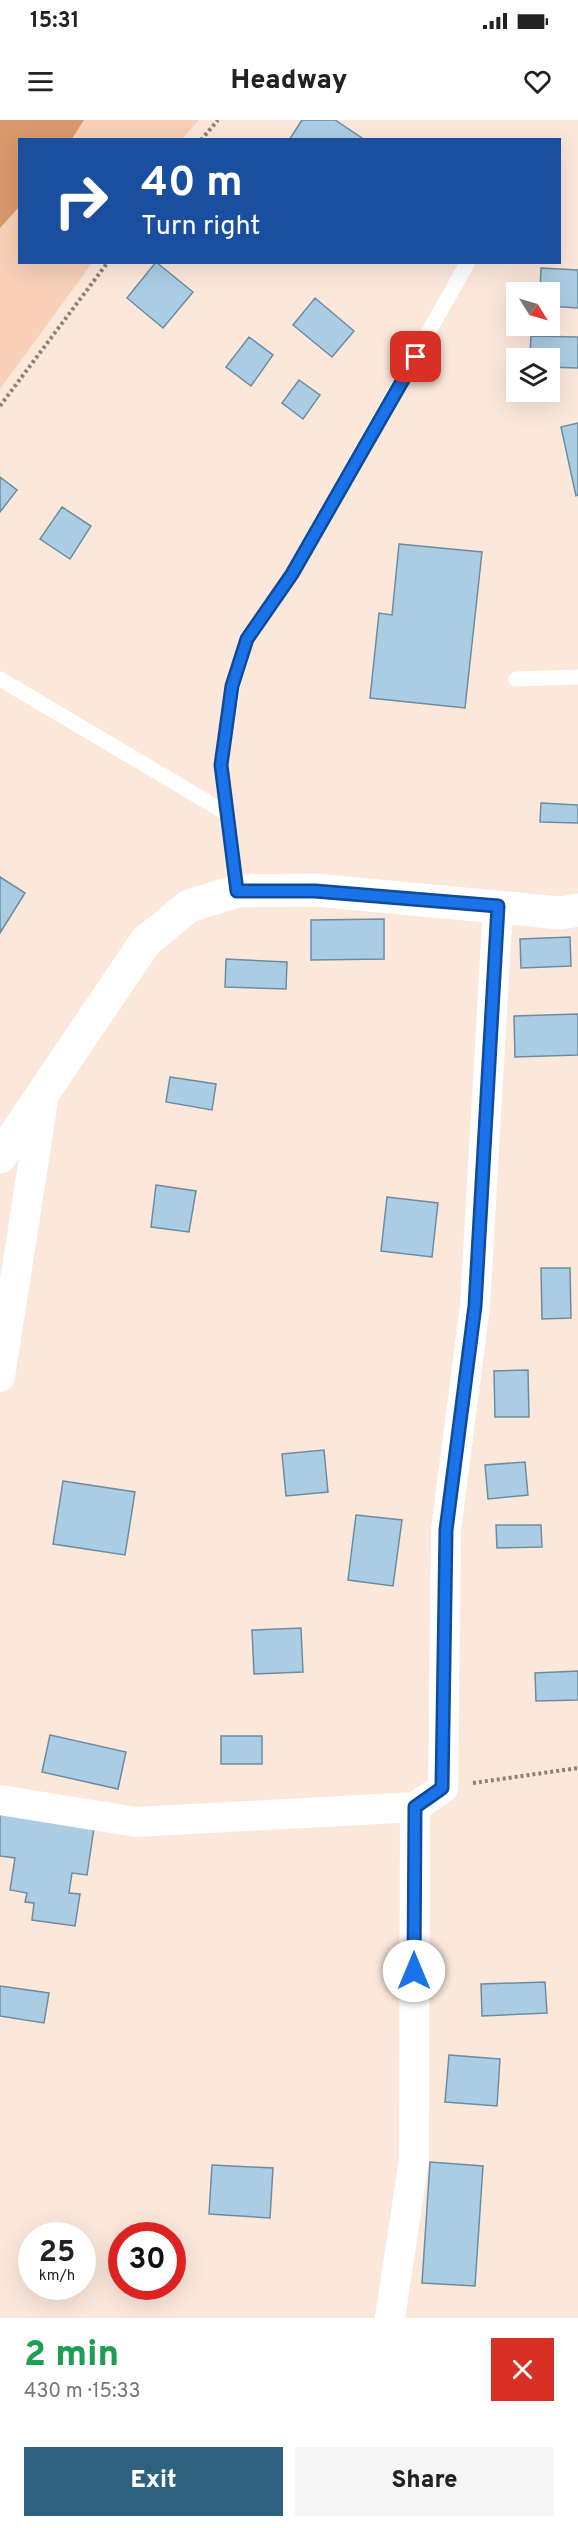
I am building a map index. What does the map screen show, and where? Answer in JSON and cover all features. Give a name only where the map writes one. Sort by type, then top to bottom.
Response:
[{"type":"street","points":[[0,1157],[146,941],[189,906],[237,891],[315,891],[561,913],[578,910]]},
{"type":"street","points":[[0,1800],[136,1822],[415,1807],[442,1788],[446,1530],[475,1306],[498,906]]},
{"type":"street","points":[[0,1377],[44,1094]]},
{"type":"street","points":[[390,2318],[414,2159],[415,1807]]},
{"type":"lane","points":[[237,891],[221,765],[232,686],[247,639],[292,574],[467,264]]},
{"type":"lane","points":[[516,679],[578,676]]},
{"type":"lane","points":[[0,679],[228,814]]},
{"type":"path","points":[[203,138],[218,120]]},
{"type":"path","points":[[0,405],[106,264]]},
{"type":"path","points":[[442,1788],[578,1768]]},
{"type":"shaded area","points":[[0,120],[84,120],[73,138],[18,138],[18,208],[0,228]]},
{"type":"shaded area","points":[[84,120],[199,120],[183,138],[73,138]]},
{"type":"shaded area","points":[[18,208],[18,264],[91,264],[0,389],[0,228]]},
{"type":"building","points":[[302,120],[335,120],[362,138],[290,138]]},
{"type":"building","points":[[154,264],[158,264],[193,292],[163,328],[127,298]]},
{"type":"building","points":[[541,268],[578,270],[578,308],[560,307],[560,282],[540,282]]},
{"type":"building","points":[[315,298],[354,331],[332,357],[293,325]]},
{"type":"building","points":[[531,336],[578,337],[578,368],[560,367],[560,348],[530,348]]},
{"type":"building","points":[[249,337],[273,355],[251,386],[226,367]]},
{"type":"building","points":[[299,380],[320,395],[303,419],[282,403]]},
{"type":"building","points":[[578,423],[578,495],[576,496],[561,427]]},
{"type":"building","points":[[0,477],[17,490],[0,512]]},
{"type":"building","points":[[62,507],[91,526],[70,559],[40,539]]},
{"type":"building","points":[[399,544],[482,552],[465,708],[370,698],[379,613],[392,615]]},
{"type":"building","points":[[541,803],[578,805],[578,823],[540,822]]},
{"type":"building","points":[[0,877],[25,893],[0,933]]},
{"type":"building","points":[[384,919],[384,959],[311,960],[311,920]]},
{"type":"building","points":[[570,937],[571,966],[521,968],[520,939]]},
{"type":"building","points":[[226,959],[287,962],[286,989],[225,987]]},
{"type":"building","points":[[578,1014],[578,1055],[515,1057],[514,1016]]},
{"type":"building","points":[[170,1077],[216,1084],[212,1110],[166,1102]]},
{"type":"building","points":[[156,1185],[196,1191],[189,1232],[151,1227]]},
{"type":"building","points":[[387,1197],[438,1203],[432,1257],[381,1251]]},
{"type":"building","points":[[541,1268],[570,1268],[571,1318],[542,1319]]},
{"type":"building","points":[[528,1370],[529,1417],[495,1417],[494,1371]]},
{"type":"building","points":[[324,1450],[328,1492],[286,1496],[282,1454]]},
{"type":"building","points":[[525,1462],[528,1495],[488,1499],[485,1465]]},
{"type":"building","points":[[63,1481],[135,1492],[125,1555],[53,1544]]},
{"type":"building","points":[[356,1515],[402,1520],[393,1586],[348,1580]]},
{"type":"building","points":[[496,1525],[541,1525],[542,1547],[497,1548]]},
{"type":"building","points":[[301,1628],[303,1672],[254,1674],[252,1630]]},
{"type":"building","points":[[578,1671],[578,1700],[536,1701],[535,1673]]},
{"type":"building","points":[[50,1735],[126,1752],[118,1789],[42,1772]]},
{"type":"building","points":[[221,1736],[262,1736],[262,1764],[221,1764]]},
{"type":"building","points":[[0,1814],[94,1828],[87,1875],[72,1873],[69,1893],[80,1894],[75,1926],[32,1920],[34,1903],[25,1902],[27,1893],[10,1890],[15,1858],[0,1856]]},
{"type":"building","points":[[545,1982],[547,2013],[482,2016],[481,1984]]},
{"type":"building","points":[[0,1986],[49,1993],[44,2023],[0,2016]]},
{"type":"building","points":[[449,2055],[500,2059],[497,2106],[445,2102]]},
{"type":"building","points":[[430,2162],[483,2166],[475,2286],[422,2283]]},
{"type":"building","points":[[212,2165],[273,2168],[270,2218],[209,2214]]},
{"type":"route","points":[[414,1971],[415,1807],[442,1788],[446,1530],[475,1306],[498,906],[315,891],[237,891],[221,765],[232,686],[247,639],[292,574],[416,357]]}]
